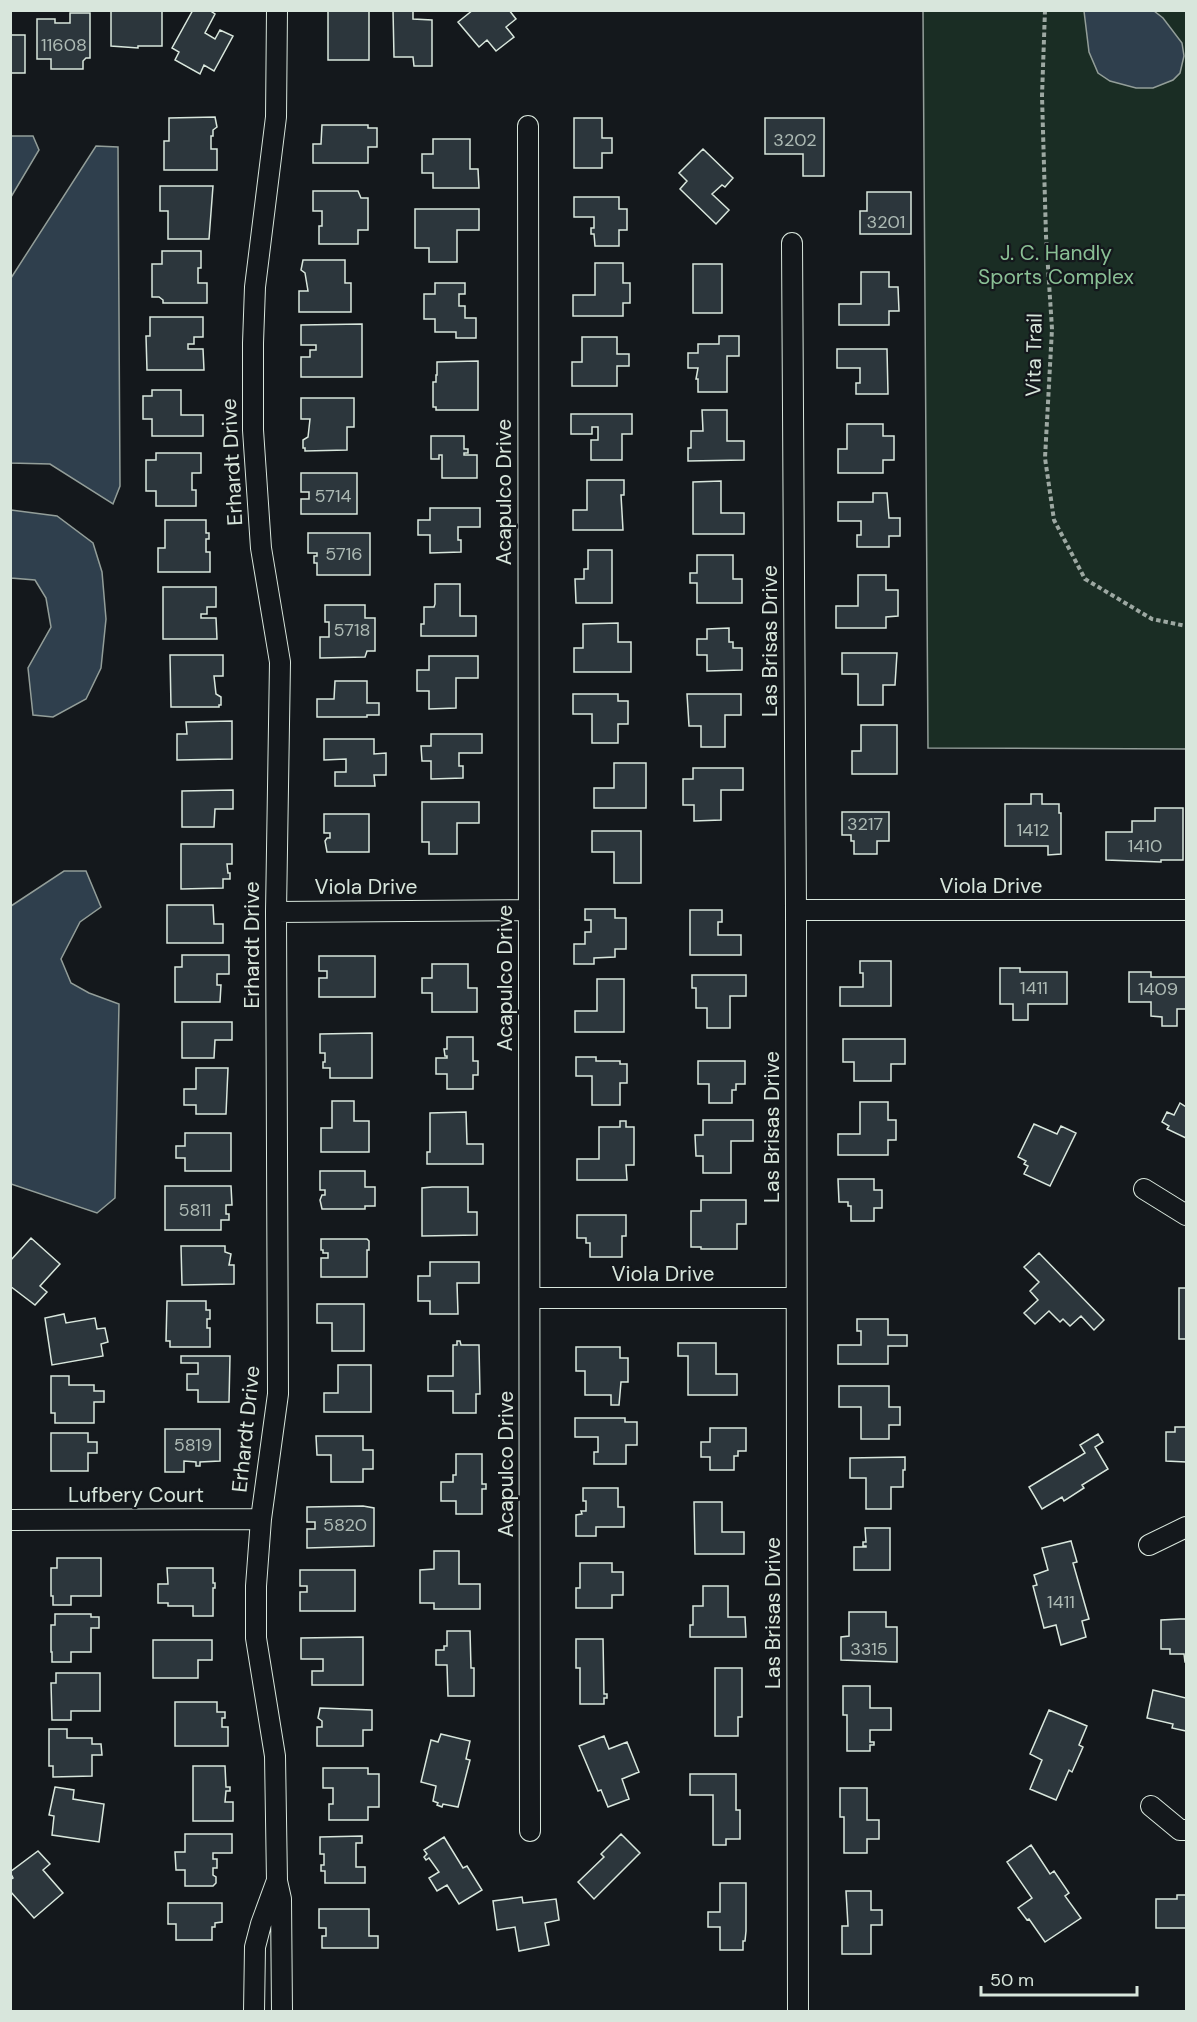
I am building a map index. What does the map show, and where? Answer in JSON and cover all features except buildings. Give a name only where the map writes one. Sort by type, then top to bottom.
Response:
[{"type":"street","name":"Erhardt Drive","points":[[278,10],[276,117],[255,287],[253,430],[261,548],[280,663],[276,912],[278,1394],[261,1519],[256,1586],[256,1638],[275,1756],[277,1881],[281,1899],[282,2012]]},
{"type":"street","name":"Acapulco Drive","points":[[528,126],[530,1831]]},
{"type":"street","name":"Las Brisas Drive","points":[[792,243],[798,2012]]},
{"type":"street","name":"Viola Drive","points":[[276,912],[528,910]]},
{"type":"street","name":"Viola Drive","points":[[796,910],[1186,910]]},
{"type":"street","points":[[1143,1189],[1186,1215]]},
{"type":"street","name":"Viola Drive","points":[[530,1298],[796,1298]]},
{"type":"street","name":"Lufbery Court","points":[[10,1520],[261,1519]]},
{"type":"street","points":[[1149,1545],[1186,1527]]},
{"type":"street","points":[[1151,1806],[1180,1830],[1186,1830]]},
{"type":"street","name":"Erhardt Drive","points":[[254,2012],[255,1947],[277,1881]]},
{"type":"path","name":"Vita Trail","points":[[1045,10],[1042,96],[1046,236],[1052,329],[1045,458],[1054,520],[1086,579],[1152,619],[1186,626]]},
{"type":"green space","name":"J. C. Handly Sports Complex","points":[[923,11],[1186,11],[1186,749],[928,748]]},
{"type":"water","points":[[1084,11],[1154,11],[1163,18],[1182,43],[1184,56],[1180,73],[1173,80],[1153,88],[1136,88],[1110,81],[1098,73],[1089,52]]},
{"type":"water","points":[[11,136],[33,136],[39,150],[11,197]]},
{"type":"water","points":[[96,146],[118,147],[120,486],[113,504],[50,464],[10,463],[11,278]]},
{"type":"water","points":[[11,510],[57,516],[93,543],[102,572],[106,619],[101,668],[86,699],[53,717],[33,715],[28,668],[51,627],[46,598],[35,580],[11,578]]},
{"type":"water","points":[[64,871],[86,871],[101,907],[80,922],[61,959],[71,983],[89,993],[119,1004],[115,1198],[97,1213],[11,1184],[11,906]]}]
